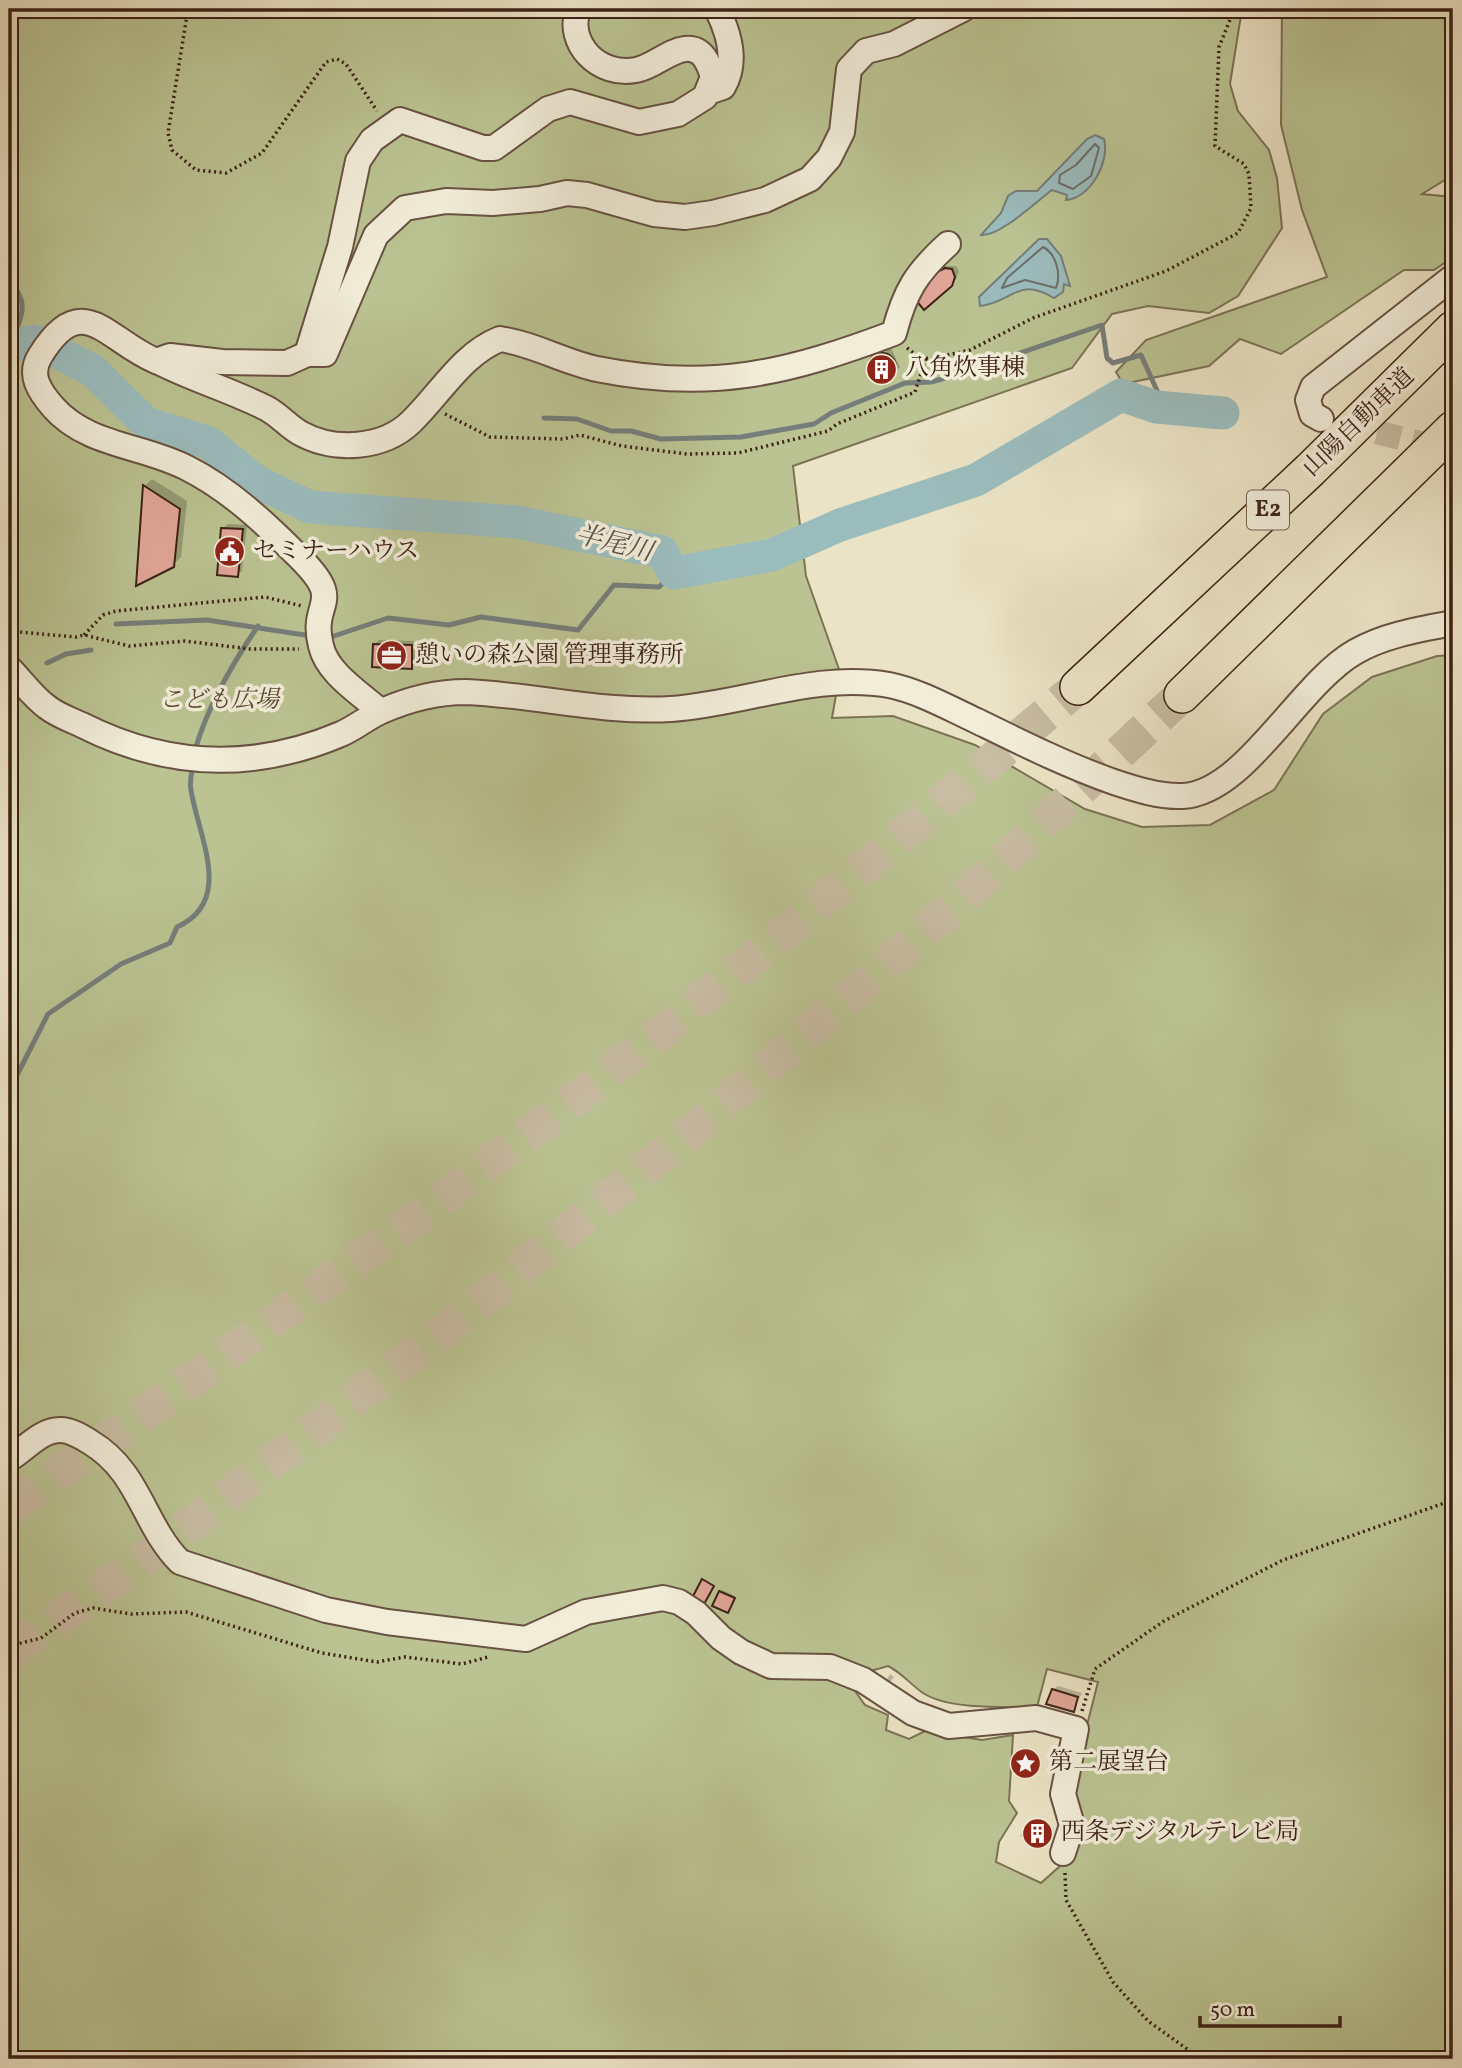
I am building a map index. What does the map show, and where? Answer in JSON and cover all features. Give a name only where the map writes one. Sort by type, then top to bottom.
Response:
[{"type":"highway","name":"山陽自動車道","points":[[1078,687],[1282,497],[1453,329]]},
{"type":"highway","points":[[1182,695],[1453,429]]},
{"type":"street","points":[[307,354],[340,247],[358,161],[372,139],[388,127],[400,120],[483,148],[494,148],[559,104],[578,103],[647,123],[693,107],[707,92],[713,77],[707,60],[698,52],[686,49],[635,70],[619,71],[589,57],[574,34],[578,9]]},
{"type":"street","points":[[707,92],[723,87],[730,76],[732,63],[726,31],[717,9]]},
{"type":"street","points":[[156,361],[170,356],[222,362],[287,363],[307,354],[325,354],[376,235],[405,208],[446,201],[493,203],[540,199],[567,193],[587,195],[654,214],[685,217],[713,214],[765,200],[810,179],[829,158],[842,132],[849,69],[866,51],[894,44],[963,9]]},
{"type":"street","points":[[380,712],[330,667],[321,625],[326,594],[320,578],[242,503],[187,467],[72,426],[55,409],[35,380],[34,365],[63,326],[73,321],[102,328],[140,354],[268,409],[299,433],[338,446],[356,445],[390,437],[428,405],[471,354],[500,339],[595,368],[645,377],[709,380],[805,365],[894,333],[906,292],[923,266],[948,244]]},
{"type":"street","points":[[1321,419],[1312,414],[1308,400],[1313,387],[1453,276]]},
{"type":"street","points":[[9,667],[48,708],[101,735],[181,759],[209,760],[275,757],[343,734],[380,712],[414,699],[463,692],[618,708],[671,709],[760,696],[836,680],[891,686],[936,702],[1075,768],[1138,790],[1184,796],[1220,784],[1265,742],[1310,687],[1355,652],[1412,630],[1453,623]]},
{"type":"street","points":[[9,1459],[36,1439],[59,1430],[78,1435],[107,1452],[131,1479],[158,1535],[180,1562],[326,1610],[387,1622],[526,1639],[586,1612],[663,1598],[679,1602],[741,1653],[771,1666],[830,1667],[863,1680],[914,1713],[949,1726],[1036,1718],[1076,1729],[1063,1794],[1072,1825],[1063,1853]]},
{"type":"path","points":[[188,9],[168,133],[172,150],[196,170],[226,173],[262,153],[326,62],[337,59],[346,64],[388,127]]},
{"type":"path","points":[[894,333],[909,351],[926,358],[970,350],[1033,317],[1166,271],[1238,233],[1251,208],[1250,174],[1244,163],[1215,146],[1219,47],[1232,15]]},
{"type":"path","points":[[428,405],[490,437],[563,439],[580,435],[622,446],[665,452],[738,453],[828,432],[837,424],[915,392],[926,358]]},
{"type":"path","points":[[9,644],[20,632],[76,638],[84,635],[103,615],[116,611],[265,597],[297,607],[321,625]]},
{"type":"path","points":[[84,635],[129,646],[185,641],[250,649],[321,625]]},
{"type":"path","points":[[1076,1729],[1095,1670],[1164,1621],[1283,1560],[1453,1500]]},
{"type":"path","points":[[9,1646],[41,1638],[75,1613],[93,1608],[131,1614],[186,1612],[322,1653],[377,1662],[405,1657],[463,1664],[489,1656],[510,1637]]},
{"type":"path","points":[[1063,1853],[1066,1900],[1113,1982],[1148,2021],[1201,2059]]},
{"type":"green space","name":"こども広場","points":[[9,9],[1242,9],[1230,84],[1238,111],[1269,150],[1277,178],[1282,228],[1238,296],[1209,313],[1148,306],[1112,314],[1072,368],[793,466],[806,576],[840,672],[832,718],[893,716],[975,745],[1085,809],[1142,827],[1210,825],[1274,790],[1323,714],[1372,677],[1437,656],[1453,655],[1453,2059],[9,2059]],"holes":[[[888,1666],[923,1693],[962,1705],[1037,1707],[1047,1669],[1098,1682],[1069,1796],[1070,1857],[1041,1883],[996,1862],[999,1842],[1017,1813],[1009,1801],[1013,1735],[982,1740],[925,1731],[909,1739],[886,1730],[888,1715],[865,1705],[850,1684],[867,1672]]]},
{"type":"green space","points":[[1282,9],[1453,9],[1453,175],[1422,194],[1453,197],[1453,257],[1434,270],[1404,270],[1281,354],[1240,339],[1209,366],[1123,384],[1116,372],[1146,340],[1327,277],[1302,210],[1281,125]]},
{"type":"water","points":[[1095,135],[1104,139],[1105,148],[1101,167],[1091,186],[1075,198],[1066,200],[1067,195],[1052,190],[1007,225],[981,235],[1001,213],[1008,196],[1016,191],[1037,191],[1087,139]]},
{"type":"water","points":[[1039,239],[1047,239],[1061,256],[1070,286],[1064,284],[1063,292],[1054,298],[1032,289],[1016,292],[991,304],[980,306],[979,297]]},
{"type":"building","points":[[945,268],[952,269],[955,277],[952,286],[924,310],[915,299],[937,272]]},
{"type":"building","name":"八角炊事棟","points":[[882,353],[892,357],[896,367],[892,377],[882,381],[872,377],[868,367],[872,357]]},
{"type":"building","points":[[143,485],[180,509],[174,567],[136,586]]},
{"type":"building","name":"セミナーハウス","points":[[221,528],[243,529],[238,577],[217,575]]},
{"type":"building","name":"憩いの森公園 管理事務所","points":[[373,644],[412,645],[412,669],[372,667]]},
{"type":"building","points":[[702,1579],[714,1586],[703,1606],[691,1600]]},
{"type":"building","points":[[719,1591],[735,1598],[728,1613],[712,1606]]},
{"type":"building","points":[[1052,1689],[1078,1697],[1074,1712],[1046,1704]]},
{"type":"building","name":"西条デジタルテレビ局","points":[[1032,1821],[1050,1828],[1044,1845],[1027,1839]]},
{"type":"waterway","points":[[9,278],[22,301],[22,314],[13,339],[20,343]]},
{"type":"waterway","points":[[544,418],[577,419],[611,431],[631,431],[661,439],[741,437],[814,424],[831,413],[905,383],[931,382],[956,375],[1102,325],[1107,358],[1113,363],[1141,355],[1159,395],[1176,409]]},
{"type":"waterway","name":"半尾川","points":[[9,346],[35,341],[92,370],[146,423],[209,443],[257,482],[310,507],[517,522],[662,552],[674,573],[772,555],[840,525],[976,480],[1121,395],[1156,407],[1223,413]]},
{"type":"waterway","points":[[328,638],[388,618],[449,625],[481,617],[578,630],[614,585],[659,587],[674,573]]},
{"type":"waterway","points":[[116,624],[207,620],[311,636]]},
{"type":"waterway","points":[[195,750],[222,685],[258,626]]},
{"type":"waterway","points":[[47,663],[66,654],[91,650]]},
{"type":"waterway","points":[[9,1091],[48,1014],[121,964],[170,943],[177,927],[195,916],[205,901],[209,884],[208,866],[190,787],[193,763]]},
{"type":"tunnel","points":[[1342,424],[1446,449]]},
{"type":"tunnel","points":[[9,1509],[332,1279],[571,1102],[812,910],[1078,687]]},
{"type":"tunnel","points":[[9,1653],[135,1566],[445,1330],[706,1119],[951,909],[1182,695]]},
{"type":"place","name":"八角炊事棟","points":[[882,369]]},
{"type":"place","name":"セミナーハウス","points":[[230,552]]},
{"type":"place","name":"憩いの森公園 管理事務所","points":[[392,656]]},
{"type":"place","name":"第二展望台","points":[[1026,1763]]},
{"type":"place","name":"西条デジタルテレビ局","points":[[1038,1833]]}]
